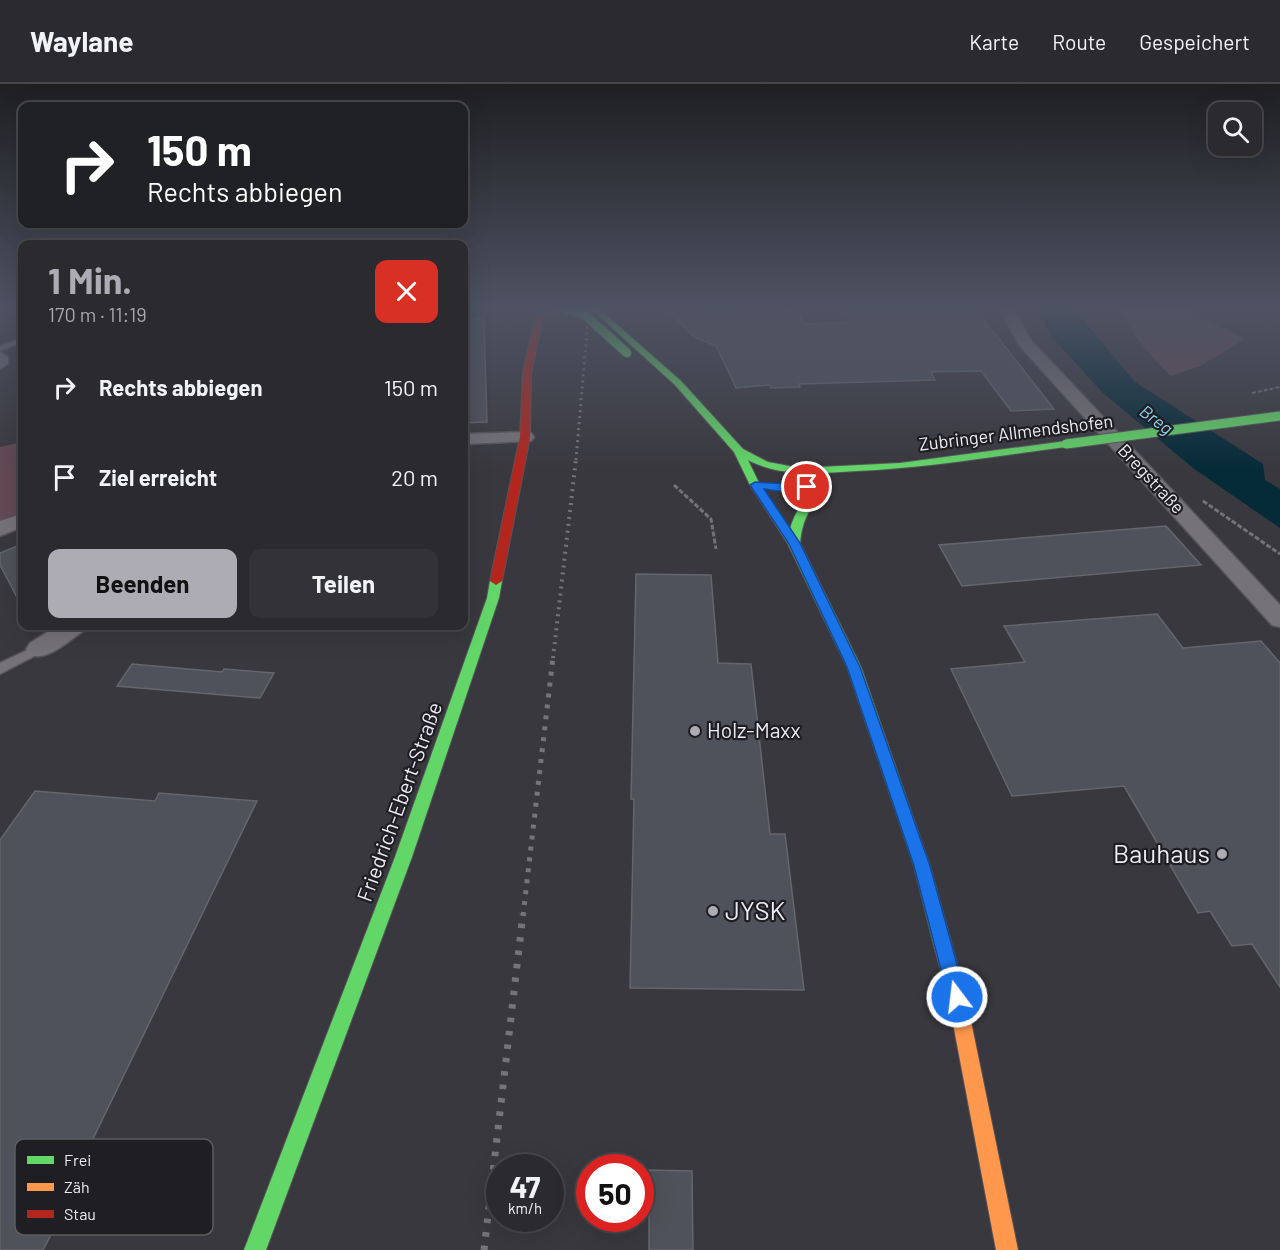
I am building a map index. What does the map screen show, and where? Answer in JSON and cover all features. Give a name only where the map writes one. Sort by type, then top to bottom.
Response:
[{"type":"main road","name":"Friedrich-Ebert-Straße","points":[[255,1250],[292,1144],[389,895],[493,598],[525,437],[527,373],[530,361]]},
{"type":"main road","points":[[635,361],[659,385]]},
{"type":"main road","points":[[655,361],[678,383],[740,451],[765,465],[800,471],[900,466]]},
{"type":"main road","points":[[675,400],[755,485],[794,543],[854,667],[922,866],[957,997],[1007,1250]]},
{"type":"main road","name":"Zubringer Allmendshofen","points":[[900,466],[1280,416]]},
{"type":"main road","points":[[740,451],[755,485]]},
{"type":"main road","points":[[798,488],[825,485],[900,466]]},
{"type":"main road","points":[[755,485],[778,488]]},
{"type":"main road","points":[[794,543],[795,525],[800,510],[808,498],[825,485]]},
{"type":"street","name":"Bregstraße","points":[[1042,361],[1280,619]]},
{"type":"street","points":[[468,439],[525,437]]},
{"type":"street","points":[[0,529],[18,522]]},
{"type":"street","points":[[38,649],[68,630]]},
{"type":"lane","points":[[0,669],[38,649]]},
{"type":"path","points":[[674,485],[711,519],[716,549]]},
{"type":"path","points":[[1197,497],[1280,554]]},
{"type":"shaded area","points":[[1156,361],[1208,361],[1200,366],[1171,376]]},
{"type":"shaded area","points":[[18,443],[18,517],[0,525],[0,447]]},
{"type":"water","name":"Breg","points":[[1074,361],[1118,361],[1135,382],[1263,464],[1265,480],[1280,489],[1280,528],[1193,468],[1102,392]]},
{"type":"building","points":[[468,361],[485,361],[487,422],[468,423]]},
{"type":"building","points":[[723,361],[1017,361],[1054,409],[1011,411],[981,371],[931,372],[935,380],[736,388]]},
{"type":"building","points":[[1166,526],[1201,565],[962,586],[939,545]]},
{"type":"building","points":[[18,546],[18,599],[0,565],[0,553]]},
{"type":"building","points":[[636,574],[711,575],[718,663],[751,664],[770,834],[785,834],[804,990],[630,988]]},
{"type":"building","name":"Bauhaus","points":[[1157,614],[1183,648],[1261,641],[1280,663],[1280,987],[1252,944],[1232,946],[1210,911],[1198,913],[1124,786],[1012,796],[951,669],[1025,662],[1004,626]]},
{"type":"building","points":[[132,664],[222,672],[224,669],[274,673],[260,698],[117,686]]},
{"type":"building","points":[[35,791],[155,801],[159,793],[257,801],[93,1139],[15,1139],[15,1235],[51,1235],[43,1250],[0,1250],[0,840]]},
{"type":"building","points":[[654,1170],[692,1171],[693,1250],[649,1250],[649,1232],[654,1232]]},
{"type":"railway","points":[[576,460],[584,361]]},
{"type":"railway","points":[[553,658],[576,459]]},
{"type":"railway","points":[[523,916],[553,657]]},
{"type":"railway","points":[[484,1250],[523,914]]},
{"type":"traffic: fast","points":[[654,361],[678,383],[739,451],[755,485],[794,543],[854,667],[922,866],[942,942]]},
{"type":"traffic: fast","points":[[1066,444],[1280,416]]},
{"type":"traffic: fast","points":[[739,451],[765,465],[800,471],[900,466],[1066,444]]},
{"type":"traffic: fast","points":[[794,543],[799,517],[812,497],[825,485]]},
{"type":"traffic: fast","points":[[255,1250],[417,820],[493,598],[496,581]]},
{"type":"traffic: slow","points":[[942,942],[957,997],[1007,1250]]},
{"type":"traffic: jam","points":[[496,581],[525,437],[527,373],[530,361]]},
{"type":"place","name":"Holz-Maxx","points":[[695,731]]},
{"type":"place","name":"Bauhaus","points":[[1222,854]]},
{"type":"place","name":"JYSK","points":[[713,911]]},
{"type":"route","points":[[807,487],[789,489],[755,485],[794,543],[854,667],[922,866],[957,997]]}]
